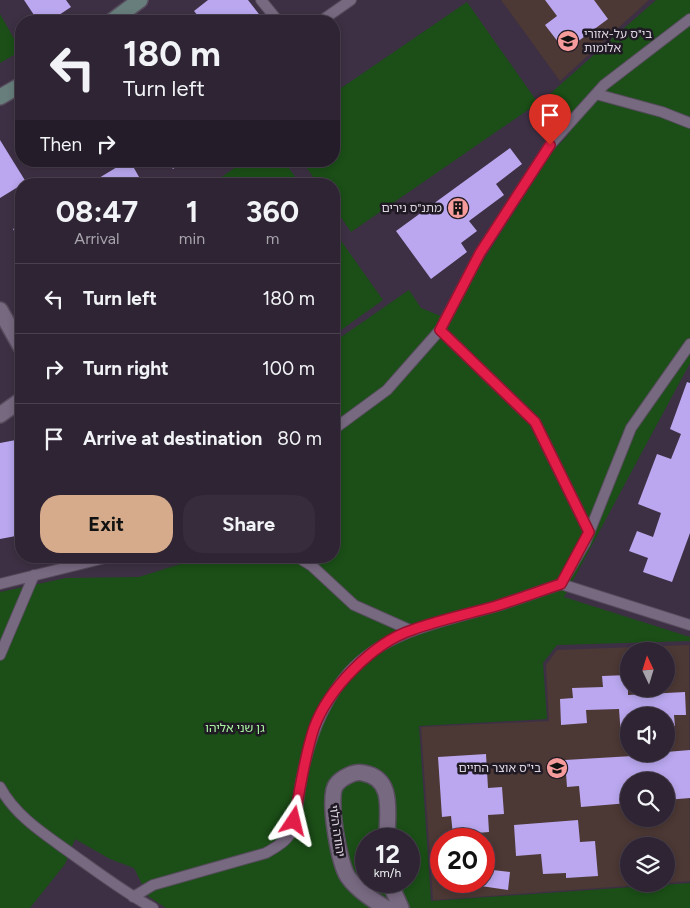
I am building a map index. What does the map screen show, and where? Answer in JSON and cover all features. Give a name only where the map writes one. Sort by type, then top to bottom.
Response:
[{"type":"street","points":[[120,15],[140,0]]},
{"type":"street","points":[[0,97],[15,88]]},
{"type":"street","points":[[0,310],[15,336]]},
{"type":"street","points":[[0,415],[15,404]]},
{"type":"street","name":"יהודה הלוי","points":[[355,885],[348,877],[341,864],[332,796],[336,785],[346,776],[359,772],[373,774],[383,782],[386,793],[387,828]]},
{"type":"street","name":"יהודה הלוי","points":[[365,893],[386,908]]},
{"type":"street","points":[[394,893],[401,908]]},
{"type":"lane","points":[[261,0],[273,15]]},
{"type":"lane","points":[[330,15],[351,0]]},
{"type":"lane","points":[[340,425],[387,390],[440,330],[480,253],[550,145],[604,85],[690,19]]},
{"type":"lane","points":[[596,94],[662,112],[690,122]]},
{"type":"lane","points":[[440,330],[535,422],[589,532]]},
{"type":"lane","points":[[561,584],[589,532],[631,428],[690,344]]},
{"type":"lane","points":[[0,584],[84,563]]},
{"type":"lane","points":[[307,563],[354,605],[410,630]]},
{"type":"lane","points":[[0,655],[34,575]]},
{"type":"lane","points":[[132,897],[153,885],[266,853],[282,843],[292,831],[302,774],[315,726],[332,695],[350,672],[370,654],[410,630],[501,604],[561,584],[690,625]]},
{"type":"lane","points":[[0,787],[6,798],[27,821],[132,897],[153,908]]},
{"type":"shaded area","name":"בי\"ס על-אזורי אלומות","points":[[501,0],[649,0],[560,81]]},
{"type":"shaded area","name":"בי\"ס אוצר החיים","points":[[689,645],[690,881],[675,882],[675,837],[620,837],[620,887],[433,900],[433,893],[495,893],[495,828],[430,828],[430,857],[421,727],[549,721],[546,665],[557,650],[620,648],[620,698],[675,698],[675,646]]},
{"type":"green space","name":"גן שני אליהו","points":[[656,0],[690,0],[690,363],[564,597],[690,637],[690,641],[557,645],[543,663],[547,719],[419,726],[431,901],[620,888],[620,892],[675,892],[675,884],[690,883],[690,908],[166,908],[148,896],[134,868],[110,859],[75,839],[65,864],[30,908],[0,908],[0,592],[66,578],[139,577],[184,563],[340,563],[340,338],[409,290],[421,308],[450,320],[481,264],[552,152],[569,134],[543,100]]},
{"type":"green space","points":[[467,2],[538,103],[351,232],[340,216],[340,178],[314,178],[306,167],[340,167],[340,89]]},
{"type":"green space","points":[[0,14],[15,40],[15,54],[0,63]]},
{"type":"green space","points":[[236,167],[288,167],[296,178],[220,178]]},
{"type":"green space","points":[[340,239],[383,300],[340,331]]},
{"type":"building","points":[[24,0],[66,0],[71,7],[59,15],[34,15]]},
{"type":"building","points":[[208,0],[248,0],[260,15],[197,15],[194,11]]},
{"type":"building","points":[[545,0],[594,0],[608,19],[565,51],[545,25],[557,16]]},
{"type":"building","points":[[0,140],[24,178],[15,178],[15,189],[0,198]]},
{"type":"building","name":"מתנ\"ס נירים","points":[[510,148],[522,164],[496,184],[504,195],[469,221],[477,231],[461,243],[467,252],[431,279],[396,231]]},
{"type":"building","points":[[117,167],[133,167],[140,178],[99,178]]},
{"type":"building","points":[[687,382],[690,383],[690,533],[672,582],[643,572],[648,558],[629,551],[637,531],[653,537],[661,513],[638,504],[657,454],[671,459],[681,434],[670,429]]},
{"type":"building","points":[[15,440],[15,536],[0,539],[0,443]]},
{"type":"building","points":[[620,675],[620,698],[675,698],[675,693],[685,692],[686,715],[675,715],[675,707],[620,707],[620,723],[619,709],[586,710],[587,723],[561,725],[560,699],[573,698],[572,688],[603,687],[602,676]]},
{"type":"building","points":[[690,750],[690,798],[675,799],[675,772],[620,772],[620,804],[581,807],[579,786],[567,787],[565,760],[620,757],[620,762],[675,762],[675,751]]},
{"type":"building","points":[[486,754],[488,788],[502,787],[504,814],[488,815],[489,828],[452,828],[451,816],[442,817],[438,757]]},
{"type":"building","points":[[578,820],[580,842],[595,841],[598,876],[566,878],[566,873],[543,874],[541,854],[516,856],[514,825]]},
{"type":"building","points":[[495,870],[510,872],[508,890],[495,888]]},
{"type":"place","name":"בי\"ס על-אזורי אלומות","points":[[568,41]]},
{"type":"place","name":"מתנ\"ס נירים","points":[[458,208]]},
{"type":"place","name":"בי\"ס אוצר החיים","points":[[557,768]]},
{"type":"route","points":[[294,821],[302,774],[315,726],[332,695],[350,672],[370,654],[410,630],[501,604],[561,584],[589,532],[535,422],[487,373],[440,330],[480,253],[550,145]]}]
